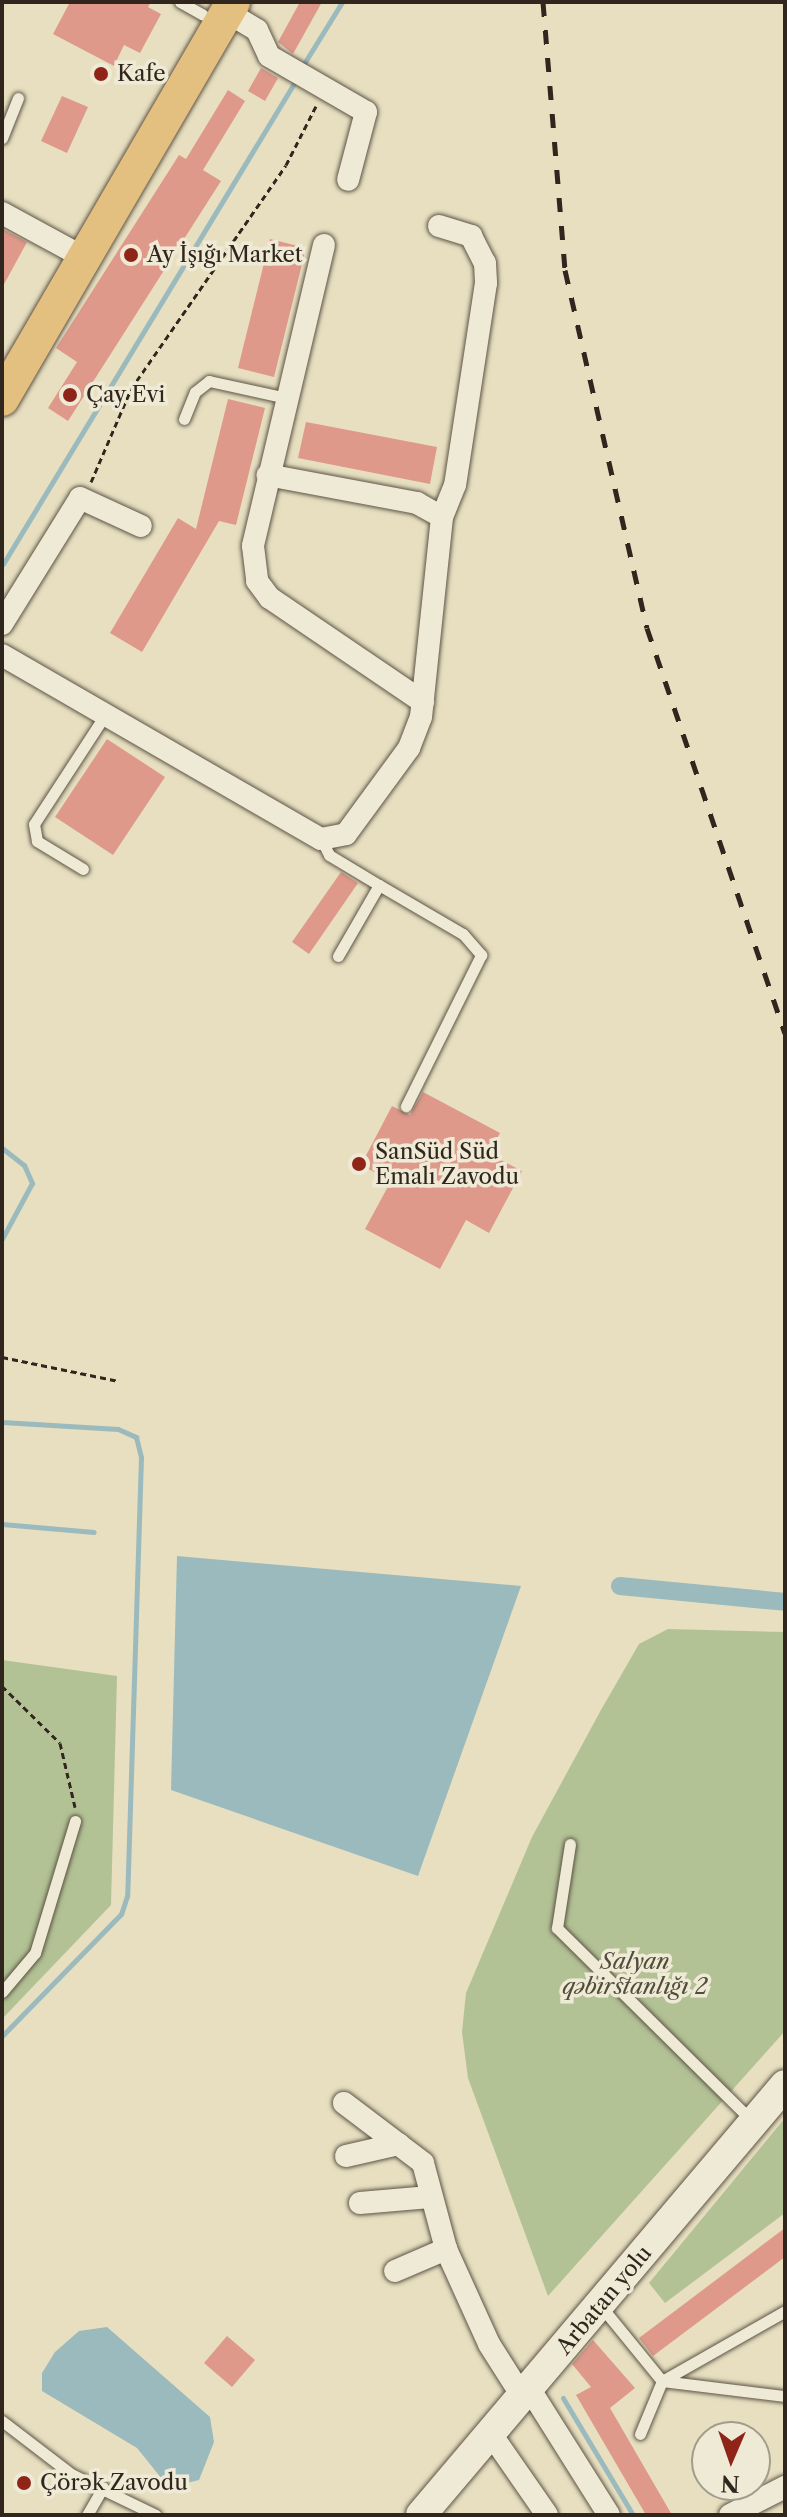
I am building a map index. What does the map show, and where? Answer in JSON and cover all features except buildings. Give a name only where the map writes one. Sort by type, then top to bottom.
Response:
[{"type":"main road","points":[[2,399],[76,253],[211,7]]},
{"type":"main road","points":[[2,362],[76,253]]},
{"type":"main road","name":"Arbatan yolu","points":[[421,2515],[785,2085]]},
{"type":"street","points":[[211,7],[257,30],[269,56],[327,85],[366,112],[348,180]]},
{"type":"street","points":[[2,213],[76,253]]},
{"type":"street","points":[[2,655],[321,839],[346,834],[416,734],[423,702],[442,517],[455,485],[486,283],[485,263],[471,236],[439,226]]},
{"type":"street","points":[[324,245],[253,546],[257,581],[270,598],[423,702]]},
{"type":"street","points":[[268,475],[417,503],[442,517]]},
{"type":"street","points":[[2,624],[85,497],[141,526]]},
{"type":"street","points":[[344,2103],[423,2163],[446,2249],[489,2344],[609,2515]]},
{"type":"street","points":[[346,2156],[399,2144]]},
{"type":"street","points":[[360,2203],[430,2197]]},
{"type":"street","points":[[395,2271],[446,2249]]},
{"type":"street","points":[[491,2434],[547,2515]]},
{"type":"street","points":[[730,2515],[785,2487]]},
{"type":"lane","points":[[2,138],[18,98]]},
{"type":"lane","points":[[184,419],[195,392],[209,381],[286,398]]},
{"type":"lane","points":[[83,869],[37,841],[34,824],[105,715]]},
{"type":"lane","points":[[321,839],[329,855],[463,934],[481,955],[406,1106]]},
{"type":"lane","points":[[338,956],[379,885]]},
{"type":"lane","points":[[2,1992],[35,1953],[75,1821]]},
{"type":"lane","points":[[570,1844],[557,1928],[755,2123]]},
{"type":"lane","points":[[600,2305],[662,2381],[785,2396]]},
{"type":"lane","points":[[640,2434],[662,2381],[785,2311]]},
{"type":"lane","points":[[2,2421],[71,2474],[156,2515]]},
{"type":"lane","points":[[87,2515],[103,2487]]},
{"type":"path","points":[[85,497],[131,389],[286,165],[327,85]]},
{"type":"path","points":[[2,1357],[119,1381]]},
{"type":"path","points":[[2,1686],[60,1743],[75,1821]]},
{"type":"green space","name":"Salyan qəbirstanlığı 2","points":[[668,1629],[785,1632],[785,2031],[548,2296],[468,2078],[462,2032],[466,1993],[532,1837],[601,1710],[639,1644]]},
{"type":"green space","points":[[2,1660],[117,1676],[111,1905],[2,2019]]},
{"type":"green space","points":[[785,2118],[785,2213],[665,2303],[649,2283]]},
{"type":"water","points":[[177,1556],[521,1586],[418,1876],[171,1790]]},
{"type":"water","points":[[107,2327],[210,2417],[214,2442],[199,2480],[178,2485],[162,2479],[137,2448],[42,2391],[42,2373],[55,2352],[79,2331]]},
{"type":"waterway","points":[[305,62],[342,2]]},
{"type":"waterway","points":[[3,564],[296,80]]},
{"type":"waterway","points":[[2,1148],[24,1165],[32,1183],[2,1239]]},
{"type":"waterway","points":[[2,1422],[118,1429],[136,1437],[141,1457],[127,1896],[121,1914],[2,2036]]},
{"type":"waterway","points":[[2,1524],[94,1532]]},
{"type":"waterway","points":[[620,1586],[785,1602]]},
{"type":"waterway","points":[[563,2398],[633,2515]]},
{"type":"railway","points":[[543,2],[565,270],[647,628],[785,1033]]},
{"type":"place","name":"Kafe","points":[[101,74]]},
{"type":"place","name":"Ay İşığı Market","points":[[131,255]]},
{"type":"place","name":"Çay Evi","points":[[70,395]]},
{"type":"place","name":"SanSüd Süd Emalı Zavodu","points":[[359,1164]]},
{"type":"place","name":"Çörək Zavodu","points":[[24,2483]]}]
